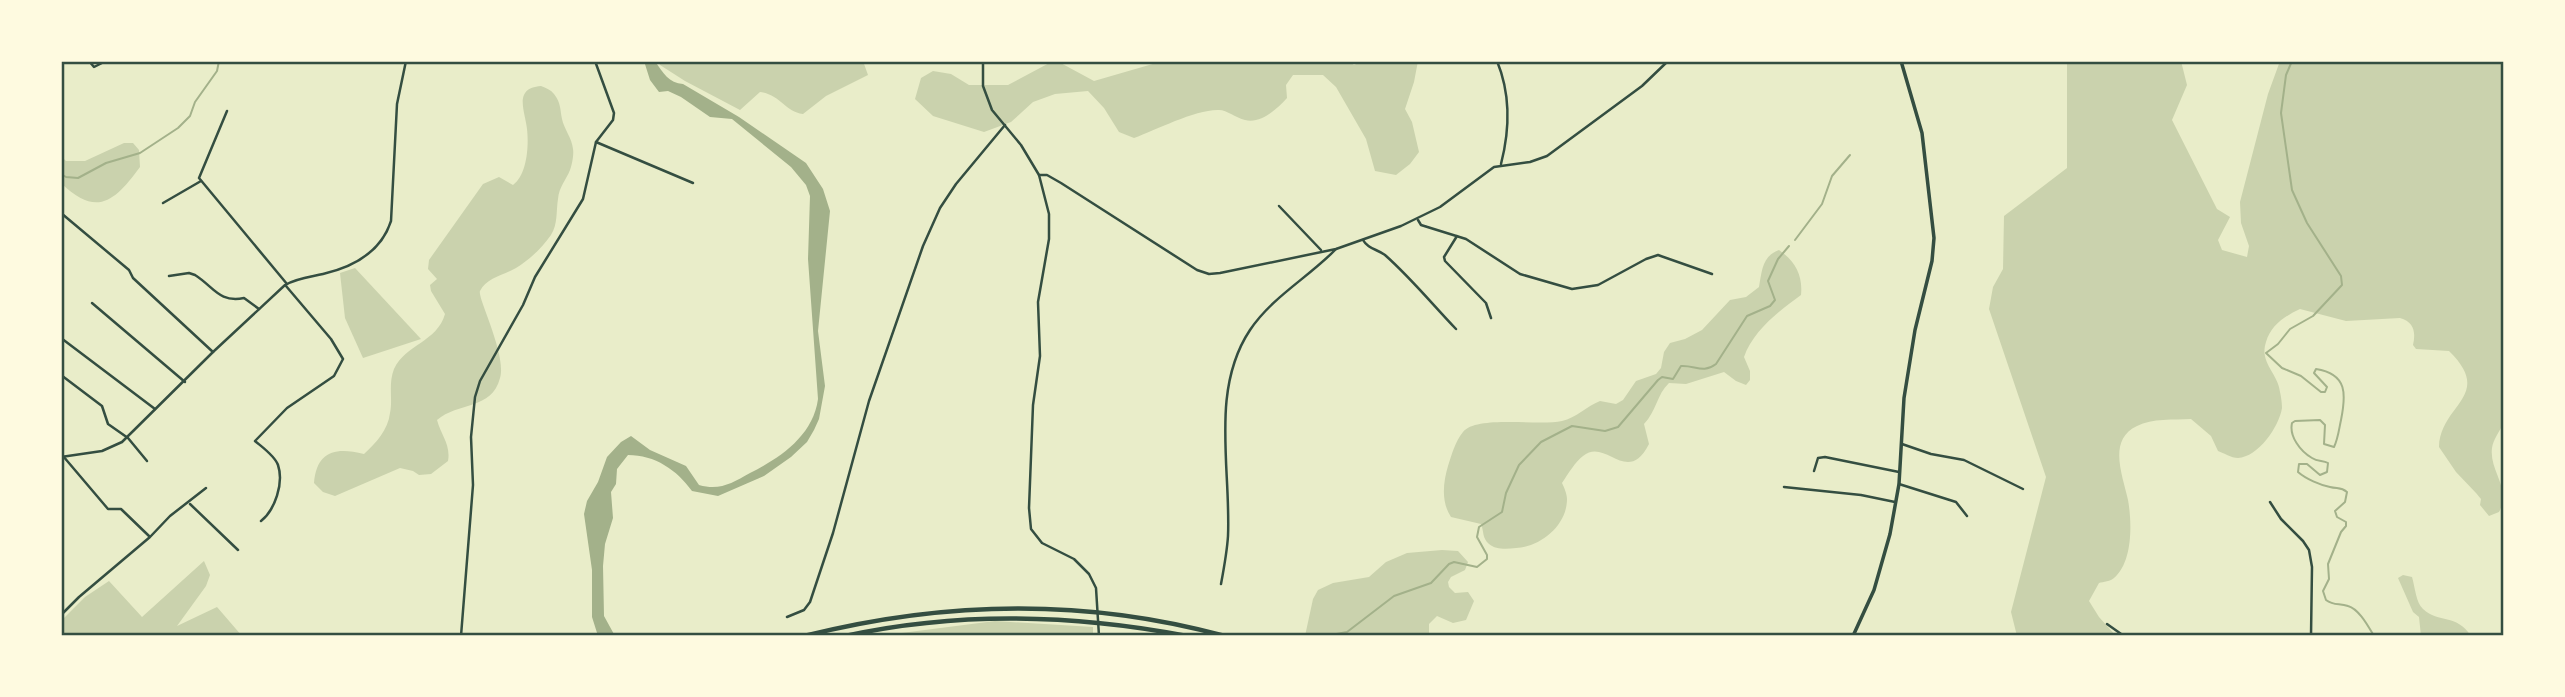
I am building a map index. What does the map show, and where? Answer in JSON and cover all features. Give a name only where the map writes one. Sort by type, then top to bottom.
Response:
[{"type":"highway","points":[[804,636],[902,616],[1018,608],[1091,611],[1139,617],[1225,636]]},
{"type":"highway","points":[[845,636],[902,625],[1016,617],[1071,619],[1136,626],[1187,636]]},
{"type":"street","points":[[89,61],[94,67],[106,61]]},
{"type":"street","points":[[62,456],[103,451],[128,438],[286,284],[344,269],[377,246],[387,233],[391,221],[397,104],[406,61]]},
{"type":"street","points":[[461,636],[473,485],[471,437],[475,397],[480,381],[523,305],[535,276],[583,199],[596,142],[613,120],[614,113],[595,61]]},
{"type":"street","points":[[983,61],[983,86],[992,110],[1021,145],[1039,175],[1049,214],[1049,239],[1038,302],[1040,356],[1033,405],[1030,525],[1036,539],[1080,564],[1092,579],[1096,596],[1098,634]]},
{"type":"street","points":[[1497,61],[1505,81],[1508,116],[1507,139],[1501,165]]},
{"type":"street","points":[[1039,175],[1047,175],[1061,183],[1197,270],[1209,274],[1220,273],[1336,248],[1417,219],[1440,207],[1475,180],[1501,165],[1530,162],[1547,156],[1642,86],[1668,61]]},
{"type":"street","points":[[1853,636],[1884,562],[1899,484],[1903,398],[1915,330],[1932,261],[1934,238],[1922,133],[1900,61]]},
{"type":"street","points":[[227,111],[199,173],[201,181],[331,339],[343,359],[334,376],[287,408],[255,441],[278,463],[280,476],[274,508],[261,521]]},
{"type":"street","points":[[787,617],[804,610],[810,602],[833,533],[869,401],[923,246],[940,208],[956,184],[1005,125]]},
{"type":"street","points":[[596,142],[693,183]]},
{"type":"street","points":[[163,203],[201,181]]},
{"type":"street","points":[[1279,206],[1321,250]]},
{"type":"street","points":[[61,213],[129,270],[133,278],[214,352]]},
{"type":"street","points":[[1417,219],[1421,225],[1457,236],[1520,274],[1572,289],[1598,285],[1646,259],[1658,256],[1712,274]]},
{"type":"street","points":[[1457,236],[1444,257],[1445,261],[1486,303],[1491,318]]},
{"type":"street","points":[[1363,240],[1386,256],[1456,329]]},
{"type":"street","points":[[1221,584],[1228,535],[1226,412],[1229,376],[1251,328],[1336,248]]},
{"type":"street","points":[[169,276],[190,273],[226,299],[244,298],[259,309]]},
{"type":"street","points":[[92,303],[185,382]]},
{"type":"street","points":[[61,338],[155,410]]},
{"type":"street","points":[[61,375],[102,406],[108,424],[128,438],[147,461]]},
{"type":"street","points":[[1901,443],[1931,454],[1964,460],[2023,489]]},
{"type":"street","points":[[62,456],[108,509],[121,509],[150,537]]},
{"type":"street","points":[[1814,471],[1818,458],[1825,457],[1899,472]]},
{"type":"street","points":[[1899,484],[1955,502],[1967,516]]},
{"type":"street","points":[[1784,486],[1861,495],[1895,503]]},
{"type":"street","points":[[61,615],[170,516],[205,488]]},
{"type":"street","points":[[2270,502],[2281,519],[2309,550],[2312,580],[2311,636]]},
{"type":"street","points":[[189,503],[238,550]]},
{"type":"street","points":[[2107,624],[2124,636]]},
{"type":"shaded area","points":[[644,61],[655,61],[670,79],[739,117],[806,163],[823,189],[830,211],[818,331],[825,386],[819,419],[807,442],[764,476],[718,496],[692,491],[664,465],[647,458],[628,455],[617,469],[616,484],[611,492],[613,518],[605,544],[603,566],[604,616],[615,636],[598,636],[592,617],[592,570],[584,514],[607,457],[631,436],[650,450],[686,466],[699,485],[726,485],[773,460],[793,444],[809,424],[818,399],[808,259],[810,196],[806,185],[791,167],[732,119],[710,117],[681,97],[668,91],[659,92],[650,80]]},
{"type":"shaded area","points":[[659,61],[863,61],[868,75],[826,96],[803,114],[792,110],[773,96],[760,92],[740,110],[685,81],[660,65]]},
{"type":"shaded area","points":[[1053,61],[1094,81],[1163,61],[1348,61],[1354,65],[1363,61],[1418,61],[1405,109],[1412,122],[1419,152],[1410,164],[1396,175],[1375,171],[1366,139],[1336,87],[1323,75],[1293,75],[1286,85],[1287,98],[1274,111],[1257,120],[1245,120],[1222,110],[1210,111],[1188,116],[1134,138],[1119,132],[1104,108],[1088,91],[1055,94],[1033,102],[1011,122],[984,132],[933,116],[915,99],[921,78],[933,71],[951,74],[969,85],[1008,85]]},
{"type":"shaded area","points":[[2067,61],[2181,61],[2187,85],[2172,120],[2217,209],[2230,217],[2218,240],[2222,250],[2247,257],[2249,246],[2241,223],[2240,202],[2268,94],[2280,61],[2504,61],[2504,423],[2492,448],[2503,496],[2499,512],[2489,516],[2480,505],[2481,499],[2456,472],[2439,447],[2447,420],[2466,390],[2467,379],[2462,366],[2449,351],[2416,349],[2413,345],[2413,328],[2400,318],[2346,321],[2300,309],[2279,322],[2266,342],[2265,356],[2279,385],[2282,408],[2277,424],[2260,447],[2246,456],[2230,456],[2218,451],[2211,436],[2191,419],[2143,423],[2128,432],[2122,440],[2119,459],[2130,519],[2128,552],[2120,571],[2113,579],[2099,583],[2089,601],[2116,636],[2017,636],[2011,612],[2046,477],[1989,309],[1993,287],[2003,269],[2004,216],[2067,168]]},
{"type":"shaded area","points":[[541,86],[551,91],[558,100],[572,145],[573,160],[560,191],[556,222],[551,235],[526,261],[491,280],[480,291],[501,368],[496,388],[482,401],[445,414],[437,420],[449,455],[448,461],[431,474],[419,475],[400,468],[335,496],[323,492],[314,483],[323,458],[344,451],[364,454],[384,431],[390,413],[394,369],[406,354],[435,331],[445,314],[431,291],[430,285],[437,279],[428,269],[429,260],[483,184],[499,177],[513,185],[518,180],[527,152],[524,96],[532,88]]},
{"type":"shaded area","points":[[124,143],[133,143],[139,150],[140,167],[114,196],[105,201],[85,200],[61,183],[61,156],[66,161],[85,161]]},
{"type":"shaded area","points":[[1779,250],[1797,269],[1801,281],[1801,295],[1768,322],[1748,348],[1744,357],[1750,371],[1750,380],[1746,385],[1724,372],[1686,384],[1669,383],[1644,424],[1649,444],[1641,456],[1625,462],[1600,452],[1583,456],[1562,483],[1567,499],[1562,518],[1551,533],[1534,544],[1502,549],[1495,547],[1485,539],[1481,524],[1451,517],[1444,499],[1445,479],[1454,448],[1463,432],[1470,427],[1494,422],[1562,421],[1600,401],[1616,404],[1623,400],[1636,381],[1656,374],[1661,368],[1664,352],[1670,343],[1702,330],[1730,300],[1746,297],[1759,287],[1766,260]]},
{"type":"shaded area","points":[[355,268],[421,339],[363,358],[345,318],[340,273]]},
{"type":"shaded area","points":[[1458,551],[1468,562],[1465,570],[1451,577],[1448,582],[1455,593],[1468,592],[1474,601],[1466,620],[1453,623],[1437,616],[1429,624],[1429,636],[1305,636],[1313,599],[1318,590],[1333,583],[1369,577],[1386,562],[1407,553]]},
{"type":"shaded area","points":[[204,561],[210,575],[206,586],[177,626],[217,607],[242,636],[61,636],[61,621],[85,597],[109,581],[142,617]]},
{"type":"shaded area","points":[[2403,575],[2412,577],[2417,599],[2423,609],[2429,614],[2459,624],[2471,636],[2421,636],[2419,617],[2413,612],[2398,578]]},
{"type":"shaded area","points":[[995,621],[1093,627],[1093,636],[878,636]]},
{"type":"waterway","points":[[61,174],[78,178],[106,163],[140,153],[178,128],[190,116],[195,102],[217,71],[219,61]]},
{"type":"waterway","points":[[2292,61],[2286,75],[2281,113],[2292,190],[2307,223],[2341,276],[2342,285],[2313,316],[2290,329],[2278,344],[2266,353],[2282,368],[2301,376],[2321,392],[2325,392],[2327,387],[2314,373],[2316,369],[2334,376],[2342,387],[2343,411],[2334,447],[2324,444],[2325,425],[2320,420],[2295,421],[2292,428],[2296,443],[2303,451],[2314,459],[2328,463],[2327,472],[2320,475],[2307,464],[2299,464],[2298,472],[2318,483],[2347,492],[2345,502],[2335,511],[2337,517],[2346,522],[2346,526],[2328,564],[2329,579],[2323,591],[2326,600],[2356,611],[2374,636]]},
{"type":"waterway","points":[[1795,240],[1822,204],[1832,176],[1850,155]]},
{"type":"waterway","points":[[1326,636],[1347,632],[1394,596],[1431,583],[1449,564],[1454,562],[1477,567],[1487,559],[1477,537],[1479,527],[1502,512],[1506,493],[1519,465],[1541,442],[1572,426],[1605,431],[1618,427],[1662,377],[1673,379],[1681,366],[1703,369],[1716,364],[1747,316],[1770,306],[1775,300],[1768,281],[1778,259],[1789,246]]}]
